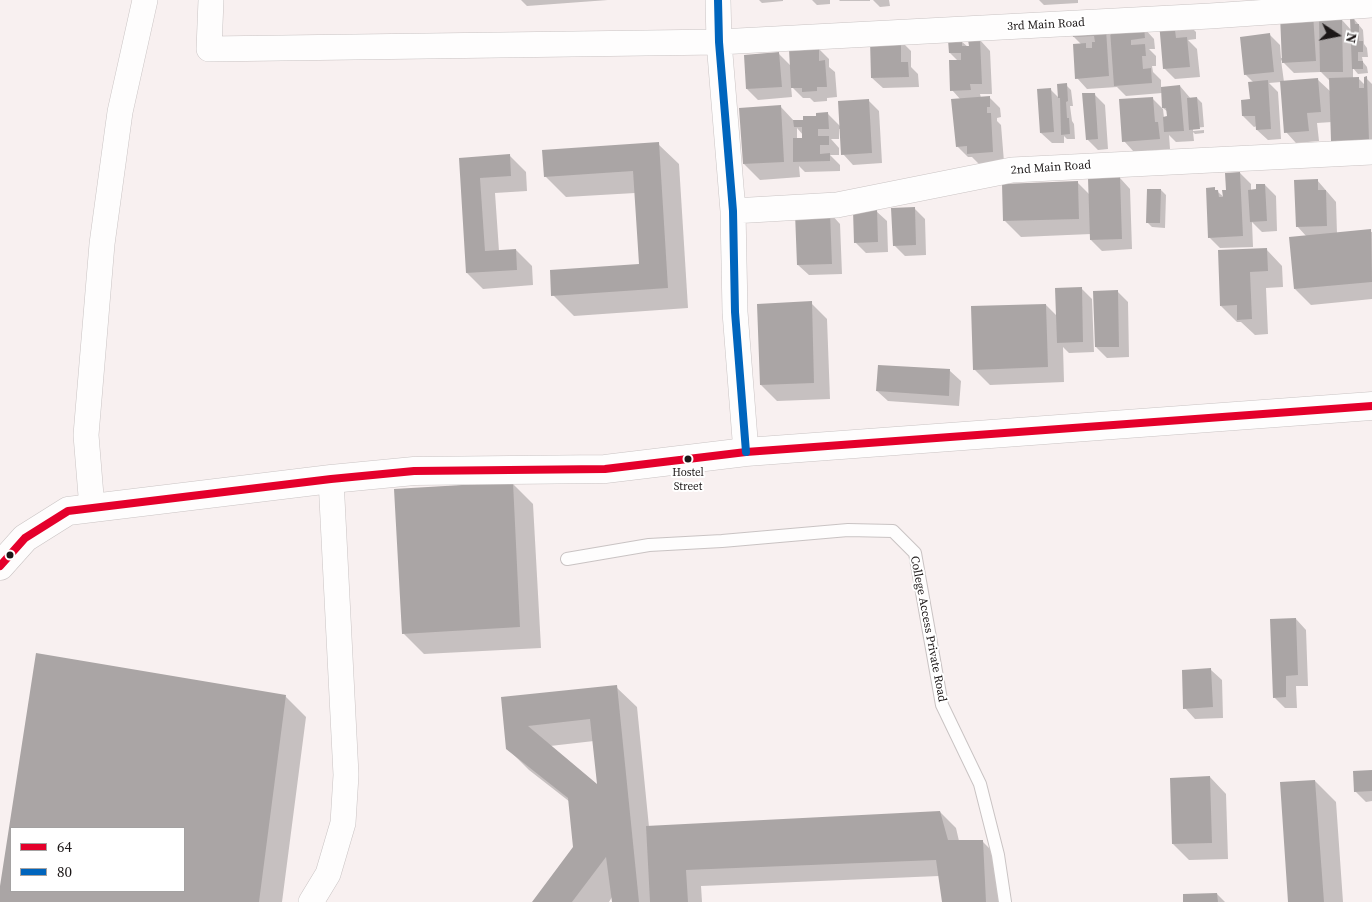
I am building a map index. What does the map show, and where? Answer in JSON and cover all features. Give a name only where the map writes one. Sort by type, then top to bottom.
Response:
[{"type":"street","points":[[92,508],[86,435],[102,244],[120,112],[145,0]]},
{"type":"street","name":"3rd Main Road","points":[[211,0],[209,49],[719,42],[1372,5]]},
{"type":"street","points":[[718,0],[719,42],[733,211],[735,312],[746,452]]},
{"type":"street","name":"2nd Main Road","points":[[733,211],[837,204],[1012,170],[1372,152]]},
{"type":"street","points":[[0,566],[25,538],[68,511],[331,479],[414,471],[605,468],[746,452],[1372,406]]},
{"type":"street","points":[[311,902],[328,874],[343,823],[346,775],[331,479]]},
{"type":"lane","name":"College Access Private Road","points":[[567,559],[649,545],[722,542],[848,530],[893,531],[915,553],[942,705],[980,784],[998,855],[1006,902]]},
{"type":"building","points":[[1313,13],[1316,61],[1282,63],[1280,15]]},
{"type":"building","points":[[1350,18],[1354,18],[1355,24],[1359,24],[1359,41],[1363,41],[1363,52],[1358,52],[1358,61],[1363,61],[1363,69],[1352,69]]},
{"type":"building","points":[[1342,19],[1343,72],[1320,72],[1319,20]]},
{"type":"building","points":[[1159,22],[1175,30],[1176,38],[1187,37],[1190,67],[1163,69]]},
{"type":"building","points":[[1144,27],[1145,38],[1131,40],[1131,45],[1145,44],[1146,56],[1142,56],[1143,69],[1151,68],[1152,83],[1114,86],[1110,30]]},
{"type":"building","points":[[1106,29],[1109,76],[1075,79],[1073,44],[1086,43],[1086,48],[1092,48],[1092,42],[1095,42],[1094,36],[1073,37],[1072,31]]},
{"type":"building","points":[[1270,33],[1274,72],[1244,75],[1240,37]]},
{"type":"building","points":[[901,39],[901,62],[908,62],[909,77],[871,78],[870,40]]},
{"type":"building","points":[[980,39],[982,84],[970,84],[971,90],[950,91],[949,60],[961,60],[961,53],[949,53],[948,40],[962,40],[962,46],[969,46],[968,40]]},
{"type":"building","points":[[819,47],[819,61],[825,60],[827,87],[817,87],[817,91],[802,92],[802,88],[791,88],[789,49]]},
{"type":"building","points":[[779,52],[782,87],[746,89],[744,55]]},
{"type":"building","points":[[1367,76],[1369,140],[1331,141],[1329,78],[1359,77],[1359,88],[1364,88],[1364,77]]},
{"type":"building","points":[[1318,78],[1321,112],[1307,113],[1309,131],[1284,133],[1280,81]]},
{"type":"building","points":[[1268,80],[1271,129],[1256,130],[1255,116],[1242,116],[1241,100],[1250,99],[1248,82]]},
{"type":"building","points":[[1067,83],[1068,101],[1066,102],[1070,134],[1061,135],[1060,98],[1058,98],[1057,84]]},
{"type":"building","points":[[1180,85],[1184,131],[1164,132],[1163,117],[1167,116],[1166,108],[1162,108],[1161,87]]},
{"type":"building","points":[[1051,88],[1054,132],[1040,133],[1037,89]]},
{"type":"building","points":[[1082,93],[1095,93],[1098,139],[1086,140]]},
{"type":"building","points":[[990,96],[990,107],[987,107],[987,113],[991,113],[993,152],[967,154],[967,146],[956,147],[951,99]]},
{"type":"building","points":[[1153,97],[1155,122],[1158,122],[1160,139],[1122,142],[1119,99]]},
{"type":"building","points":[[1197,97],[1200,129],[1189,130],[1187,98]]},
{"type":"building","points":[[869,99],[872,153],[841,155],[838,101]]},
{"type":"building","points":[[781,105],[784,162],[743,164],[739,108]]},
{"type":"building","points":[[828,112],[829,129],[818,129],[818,136],[829,136],[829,145],[820,145],[820,154],[830,153],[830,161],[793,162],[793,138],[802,138],[802,127],[794,127],[793,120],[803,120],[803,116],[816,116],[816,113]]},
{"type":"building","points":[[659,142],[668,288],[551,296],[550,270],[639,264],[633,171],[544,177],[542,150]]},
{"type":"building","points":[[510,154],[511,176],[480,178],[485,251],[516,249],[517,270],[466,273],[459,158]]},
{"type":"building","points":[[1240,172],[1243,236],[1208,238],[1206,188],[1215,187],[1215,190],[1218,190],[1219,197],[1223,197],[1222,190],[1226,190],[1225,173]]},
{"type":"building","points":[[1120,177],[1122,239],[1090,240],[1088,178]]},
{"type":"building","points":[[1318,179],[1318,190],[1326,190],[1327,226],[1296,227],[1294,180]]},
{"type":"building","points":[[1078,181],[1079,219],[1003,221],[1002,184]]},
{"type":"building","points":[[1256,184],[1265,184],[1267,221],[1250,222],[1248,190],[1256,189]]},
{"type":"building","points":[[1147,189],[1161,189],[1160,223],[1146,223]]},
{"type":"building","points":[[915,207],[916,245],[893,246],[891,208]]},
{"type":"building","points":[[877,209],[878,242],[854,243],[853,210]]},
{"type":"building","points":[[830,212],[832,264],[797,265],[795,213]]},
{"type":"building","points":[[1371,229],[1372,282],[1294,289],[1289,237]]},
{"type":"building","points":[[1267,248],[1268,271],[1250,272],[1252,319],[1237,320],[1237,305],[1220,306],[1218,250]]},
{"type":"building","points":[[1082,287],[1083,342],[1057,343],[1055,288]]},
{"type":"building","points":[[1118,290],[1119,347],[1095,347],[1093,291]]},
{"type":"building","points":[[812,301],[814,383],[760,385],[757,304]]},
{"type":"building","points":[[1046,304],[1048,367],[973,370],[971,306]]},
{"type":"building","points":[[878,365],[950,369],[949,396],[876,391]]},
{"type":"building","points":[[513,482],[520,627],[402,634],[394,489]]},
{"type":"building","points":[[1296,618],[1298,675],[1286,676],[1286,697],[1273,698],[1270,619]]},
{"type":"building","points":[[36,653],[286,695],[259,902],[0,902],[0,886]]},
{"type":"building","points":[[1211,668],[1213,707],[1183,709],[1182,670]]},
{"type":"building","points":[[617,685],[639,902],[612,902],[606,857],[572,902],[532,902],[573,847],[568,798],[506,749],[501,697]],"holes":[[[590,719],[597,784],[528,726]]]},
{"type":"building","points":[[1372,770],[1372,791],[1354,792],[1353,771]]},
{"type":"building","points":[[1210,776],[1212,843],[1172,844],[1170,778]]},
{"type":"building","points":[[1315,780],[1324,902],[1288,902],[1280,782]]},
{"type":"building","points":[[940,811],[948,840],[983,840],[986,902],[942,902],[936,860],[686,870],[688,902],[650,902],[646,826]]},
{"type":"building","points":[[1217,893],[1218,902],[1183,902],[1183,894]]},
{"type":"transit line","name":"80","points":[[718,0],[719,42],[733,211],[735,312],[746,452]]},
{"type":"transit line","name":"64","points":[[0,566],[25,538],[68,511],[331,479],[414,471],[605,469],[746,452],[1372,406]]},
{"type":"place","name":"Hostel Street","points":[[688,459]]}]
